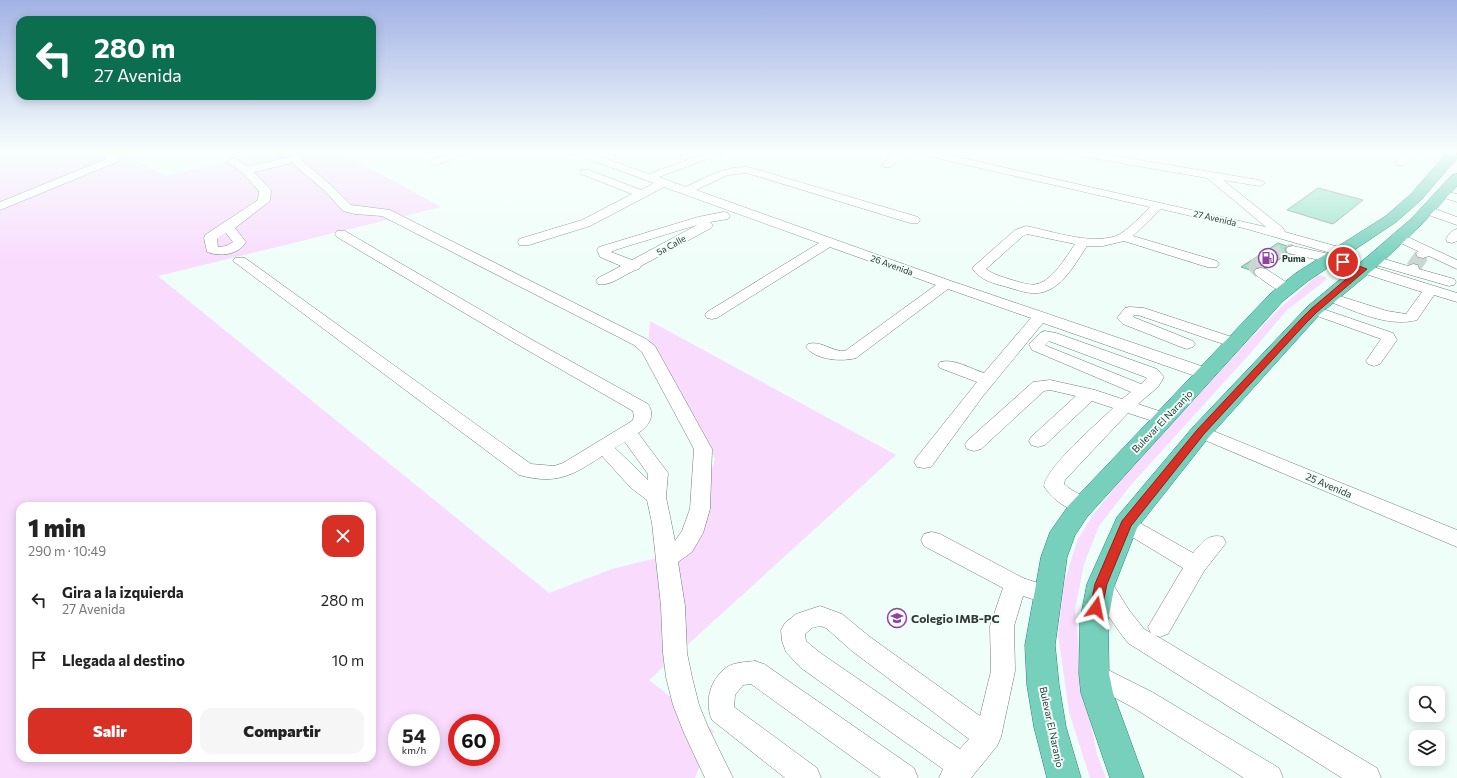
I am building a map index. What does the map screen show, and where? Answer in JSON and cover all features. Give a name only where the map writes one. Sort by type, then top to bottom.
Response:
[{"type":"main road","name":"Bulevar El Naranjo","points":[[1064,778],[1050,726],[1043,685],[1040,645],[1054,557],[1064,532],[1083,506],[1277,297],[1302,277],[1391,219],[1424,188]]},
{"type":"main road","points":[[1127,778],[1097,694],[1094,674],[1094,620],[1101,584],[1126,524],[1201,432],[1322,304],[1448,195]]},
{"type":"street","points":[[0,206],[44,188]]},
{"type":"street","points":[[228,227],[264,201],[265,190],[263,188]]},
{"type":"street","points":[[328,188],[347,208],[351,210],[353,215],[359,218],[369,219],[393,216],[627,334],[649,349],[703,450],[700,509],[692,533],[684,546],[666,560]]},
{"type":"street","points":[[627,188],[642,194]]},
{"type":"street","points":[[524,242],[586,223],[653,188]]},
{"type":"street","name":"26 Avenida","points":[[683,188],[946,284],[1207,374]]},
{"type":"street","points":[[809,188],[914,220]]},
{"type":"street","name":"27 Avenida","points":[[1085,188],[1283,234],[1337,255],[1369,264],[1434,291],[1457,298]]},
{"type":"street","points":[[1226,188],[1283,234]]},
{"type":"street","points":[[1448,195],[1452,218],[1457,221]]},
{"type":"street","points":[[1124,237],[1159,205]]},
{"type":"street","name":"5a Calle","points":[[603,282],[724,216],[740,209]]},
{"type":"street","points":[[634,266],[605,254],[604,250],[702,220],[724,216]]},
{"type":"street","points":[[1084,242],[1054,282],[1044,288],[1033,290],[993,279],[982,274],[979,268],[1019,233],[1026,230],[1084,242],[1099,242],[1124,237],[1212,264]]},
{"type":"street","points":[[240,261],[526,470],[555,473],[570,468],[638,425],[643,417],[642,408],[521,340],[341,234]]},
{"type":"street","points":[[1400,237],[1426,252],[1457,265]]},
{"type":"street","points":[[712,315],[829,242]]},
{"type":"street","points":[[1293,250],[1337,255]]},
{"type":"street","points":[[1369,264],[1412,269],[1453,277]]},
{"type":"street","points":[[1261,272],[1287,289]]},
{"type":"street","points":[[1322,304],[1408,320],[1434,291],[1453,277]]},
{"type":"street","points":[[814,347],[831,355],[844,357],[850,355],[946,284]]},
{"type":"street","points":[[1322,304],[1388,336],[1389,340],[1374,361]]},
{"type":"street","points":[[1187,344],[1128,322],[1125,318],[1130,311],[1139,311],[1235,343]]},
{"type":"street","points":[[924,462],[988,380],[1040,317]]},
{"type":"street","points":[[1083,506],[1062,493],[1054,486],[1056,479],[1063,469],[1125,406],[1143,391],[1156,377],[1151,373],[1051,336],[1044,336],[1037,344],[1038,347],[1043,350],[1143,391]]},
{"type":"street","points":[[1151,373],[1163,359]]},
{"type":"street","points":[[946,365],[988,380]]},
{"type":"street","points":[[974,445],[1039,386],[1050,385],[1089,394],[1165,419]]},
{"type":"street","points":[[1038,440],[1089,394]]},
{"type":"street","points":[[627,432],[658,473],[656,497],[662,524],[673,606],[674,653],[686,705],[697,733],[719,778]]},
{"type":"street","name":"25 Avenida","points":[[1201,432],[1457,539]]},
{"type":"street","points":[[604,447],[638,483],[656,497]]},
{"type":"street","points":[[1126,524],[1196,565]]},
{"type":"street","points":[[932,540],[1015,584],[1048,595]]},
{"type":"street","points":[[1160,627],[1196,565],[1215,543]]},
{"type":"street","points":[[988,737],[861,644],[834,621],[820,616],[804,621],[793,630],[792,641],[795,646],[810,660],[958,772],[988,737],[1000,692],[1003,671],[1002,626],[1015,584]]},
{"type":"street","points":[[1101,584],[1120,617],[1136,636],[1368,778]]},
{"type":"street","points":[[807,778],[720,712],[722,691],[736,675],[755,672],[904,778]]},
{"type":"street","points":[[1094,674],[1143,700],[1269,778]]},
{"type":"shaded area","points":[[0,188],[407,188],[441,207],[158,276],[549,593],[612,569],[685,551],[715,459],[689,411],[648,345],[650,321],[896,455],[649,680],[714,731],[695,778],[0,778]]},
{"type":"shaded area","points":[[1318,275],[1326,277],[1326,280],[1287,310],[1247,357],[1131,485],[1099,526],[1084,564],[1075,610],[1082,679],[1097,754],[1106,778],[1090,778],[1069,712],[1058,634],[1064,583],[1077,541],[1092,516],[1120,481],[1280,308]]},
{"type":"building","points":[[1318,188],[1363,200],[1333,224],[1287,210]]},
{"type":"building","name":"Puma","points":[[1278,243],[1287,246],[1285,249],[1287,254],[1267,268],[1256,268],[1253,271],[1241,267]]},
{"type":"tunnel","points":[[1271,256],[1282,250],[1293,250]]},
{"type":"tunnel","points":[[1261,272],[1256,267],[1257,265],[1273,255]]},
{"type":"tunnel","points":[[1413,268],[1422,255]]},
{"type":"place","name":"Puma","points":[[1268,258]]},
{"type":"place","name":"Colegio IMB-PC","points":[[897,618]]},
{"type":"route","points":[[1096,608],[1101,584],[1126,524],[1201,432],[1314,310],[1364,269],[1343,262]]}]
